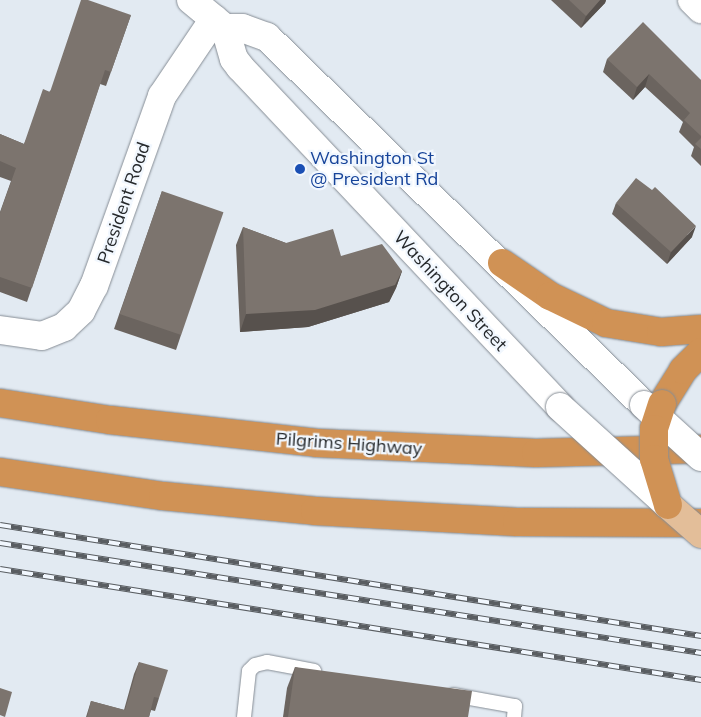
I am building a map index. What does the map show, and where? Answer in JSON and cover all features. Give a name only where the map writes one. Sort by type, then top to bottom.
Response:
[{"type":"highway","points":[[502,263],[550,296],[606,323],[661,332],[701,329]]},
{"type":"highway","points":[[668,505],[654,460],[655,409],[683,370],[701,352]]},
{"type":"highway","name":"Pilgrims Highway","points":[[0,403],[139,423],[316,443],[470,451],[621,452],[701,449]]},
{"type":"highway","points":[[621,452],[701,438]]},
{"type":"highway","points":[[0,472],[163,496],[323,512],[517,522],[701,524]]},
{"type":"main road","points":[[191,0],[219,24],[242,28],[267,37],[655,409],[701,457]]},
{"type":"main road","points":[[692,0],[701,9]]},
{"type":"main road","name":"President Road","points":[[0,330],[42,336],[64,327],[81,311],[94,286],[162,96],[219,24]]},
{"type":"main road","name":"Washington Street","points":[[219,24],[234,59],[240,67],[560,408],[701,534]]},
{"type":"lane","points":[[244,717],[249,672],[255,665],[266,662],[324,672]]},
{"type":"lane","points":[[439,692],[516,706],[515,717]]},
{"type":"building","points":[[81,0],[88,0],[131,15],[111,72],[105,70],[32,288],[0,277],[0,213],[16,168],[0,161],[0,134],[24,144],[43,89],[50,92]]},
{"type":"building","points":[[569,0],[600,0],[586,16]]},
{"type":"building","points":[[643,22],[701,80],[701,136],[684,120],[690,113],[649,74],[637,87],[607,59]]},
{"type":"building","points":[[701,138],[701,149],[695,144]]},
{"type":"building","points":[[636,178],[652,190],[655,187],[696,226],[671,252],[616,203]]},
{"type":"building","points":[[162,191],[223,212],[181,335],[120,314]]},
{"type":"building","points":[[243,227],[286,243],[333,229],[341,256],[382,244],[402,271],[395,285],[315,310],[246,314]]},
{"type":"building","points":[[139,662],[168,670],[159,698],[154,697],[149,717],[87,717],[91,701],[125,710]]},
{"type":"building","points":[[295,667],[472,691],[468,717],[288,717]]},
{"type":"building","points":[[0,688],[12,692],[5,717],[0,715]]},
{"type":"railway","points":[[0,525],[701,636]]},
{"type":"railway","points":[[0,543],[701,653]]},
{"type":"railway","points":[[0,569],[701,680]]},
{"type":"place","name":"Washington St @ President Rd","points":[[300,169]]}]
